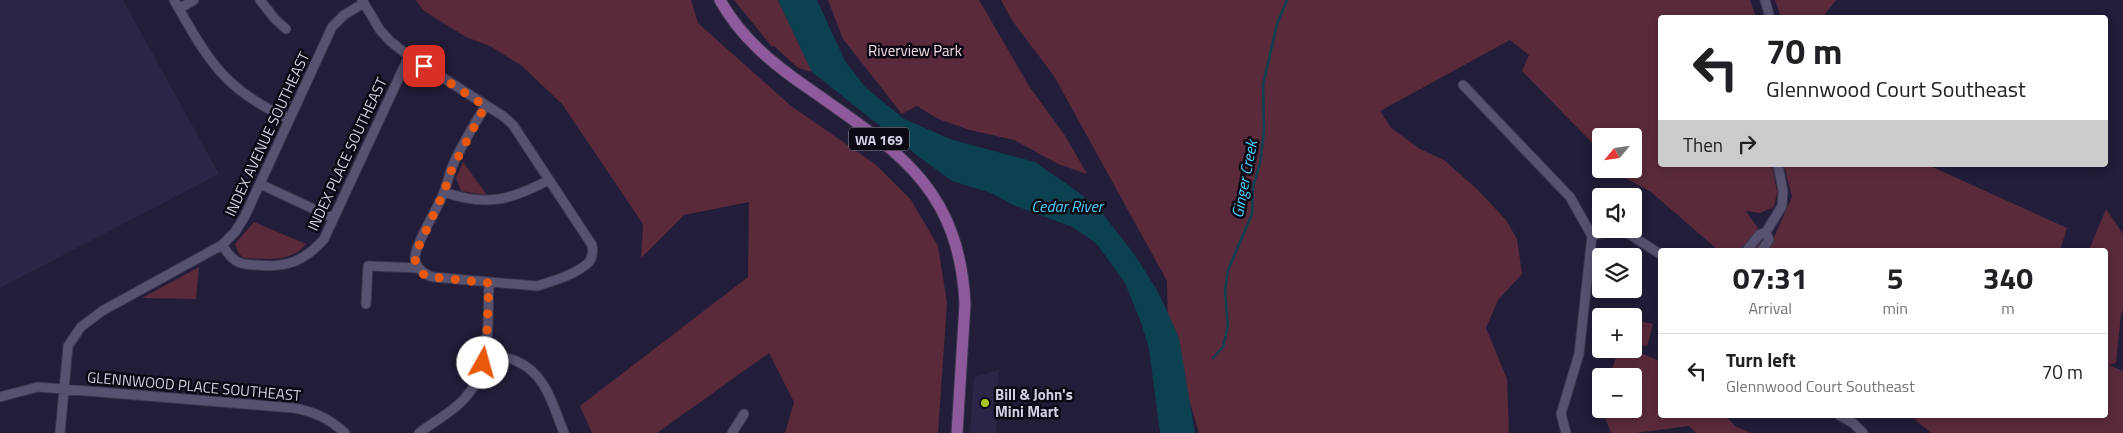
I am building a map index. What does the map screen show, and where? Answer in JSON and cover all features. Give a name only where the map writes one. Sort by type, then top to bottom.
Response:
[{"type":"main road","name":"WA 169","points":[[720,0],[739,28],[765,57],[894,150],[928,186],[941,208],[954,236],[964,286],[965,304],[957,433]]},
{"type":"street","points":[[174,0],[208,58],[227,80],[245,96],[289,119]]},
{"type":"street","points":[[179,9],[194,0]]},
{"type":"street","points":[[260,0],[274,19],[286,29]]},
{"type":"street","points":[[1764,0],[1769,15]]},
{"type":"street","points":[[363,1],[380,30],[409,56],[503,116],[513,125],[587,234],[592,245],[593,254],[588,263],[551,282],[537,286],[432,277],[424,275],[415,260],[418,248],[444,192],[452,169],[485,106]]},
{"type":"street","name":"INDEX AVENUE SOUTHEAST","points":[[63,389],[68,346],[80,327],[102,311],[222,245],[235,232],[260,184],[332,27],[363,1]]},
{"type":"street","name":"INDEX PLACE SOUTHEAST","points":[[222,245],[236,261],[242,264],[276,267],[302,258],[314,250],[324,239],[409,56]]},
{"type":"street","points":[[1463,85],[1570,197],[1592,236],[1579,354],[1561,414],[1566,433]]},
{"type":"street","points":[[1749,248],[1759,235],[1766,232],[1782,206],[1783,191],[1778,167]]},
{"type":"street","points":[[444,192],[460,198],[479,201],[499,200],[523,194],[549,180]]},
{"type":"street","points":[[260,184],[333,218]]},
{"type":"street","points":[[1763,248],[1769,240],[1766,232]]},
{"type":"street","points":[[1635,238],[1658,253]]},
{"type":"street","points":[[366,304],[368,266],[419,268]]},
{"type":"street","points":[[419,433],[464,400],[481,374],[486,353],[489,283]]},
{"type":"street","points":[[486,353],[516,361],[531,370],[547,390],[564,433]]},
{"type":"street","name":"GLENNWOOD PLACE SOUTHEAST","points":[[0,398],[38,387],[294,408],[313,411],[330,420],[345,433]]},
{"type":"street","points":[[60,433],[63,389]]},
{"type":"street","points":[[732,433],[744,414]]},
{"type":"street","points":[[1845,418],[1853,422],[1863,433]]},
{"type":"shaded area","points":[[0,0],[123,0],[219,174],[0,288]]},
{"type":"shaded area","points":[[999,370],[996,433],[970,433],[974,377]]},
{"type":"green space","points":[[415,0],[691,0],[698,23],[791,106],[875,164],[911,200],[938,246],[947,303],[938,433],[785,433],[794,402],[769,353],[657,433],[592,433],[580,406],[748,277],[749,202],[684,215],[641,258],[643,224],[562,104],[522,66],[490,46],[466,37],[424,11]]},
{"type":"green space","points":[[734,0],[778,0],[812,72],[798,68],[774,46],[772,47]]},
{"type":"green space","name":"Riverview Park","points":[[828,0],[979,0],[1029,86],[1066,137],[1087,174],[1058,164],[1014,140],[970,130],[938,119],[917,106],[902,114],[843,39]]},
{"type":"green space","points":[[1001,0],[1750,0],[1755,15],[1658,15],[1658,167],[1772,167],[1777,192],[1774,207],[1760,213],[1746,211],[1770,246],[1792,197],[1784,167],[1932,167],[2067,228],[2061,248],[1716,248],[1651,192],[1626,178],[1642,178],[1642,128],[1592,128],[1592,143],[1522,71],[1529,55],[1510,40],[1380,111],[1391,128],[1420,149],[1444,160],[1478,190],[1506,220],[1517,239],[1522,274],[1498,300],[1486,328],[1507,379],[1509,433],[1199,433],[1168,330],[1167,281],[1054,76],[1011,19]]},
{"type":"green space","points":[[1775,0],[1836,0],[1825,15],[1780,15]]},
{"type":"green space","points":[[463,162],[487,195],[461,191],[456,178]]},
{"type":"green space","points":[[2106,209],[2123,234],[2123,309],[2116,363],[2109,365],[2123,371],[2123,433],[1931,433],[1914,418],[2108,418],[2108,248],[2090,248]]},
{"type":"green space","points":[[254,222],[306,244],[300,250],[286,257],[269,259],[244,258],[239,254],[235,244]]},
{"type":"green space","points":[[199,267],[196,299],[142,298]]},
{"type":"green space","points":[[1642,322],[1653,324],[1647,346],[1642,345]]},
{"type":"green space","points":[[1642,354],[1658,360],[1658,418],[1728,418],[1735,426],[1751,433],[1696,433],[1689,426],[1635,433],[1611,433],[1605,418],[1642,418],[1642,368],[1612,368],[1615,358],[1642,358]]},
{"type":"water","name":"Cedar River","points":[[778,0],[817,0],[845,61],[865,87],[904,119],[953,140],[1035,162],[1099,209],[1134,254],[1157,290],[1179,338],[1195,433],[1160,433],[1149,349],[1142,325],[1125,283],[1096,243],[1072,227],[1013,205],[991,193],[952,181],[919,157],[812,72]]},
{"type":"waterway","name":"Ginger Creek","points":[[1213,358],[1223,347],[1228,326],[1225,291],[1228,270],[1252,214],[1253,187],[1260,163],[1264,131],[1263,85],[1277,24],[1287,0]]},
{"type":"place","name":"Bill & John's Mini Mart","points":[[985,403]]},
{"type":"route","points":[[424,66],[485,106],[452,169],[444,192],[418,248],[415,260],[424,275],[489,283],[486,353],[483,363]]}]
